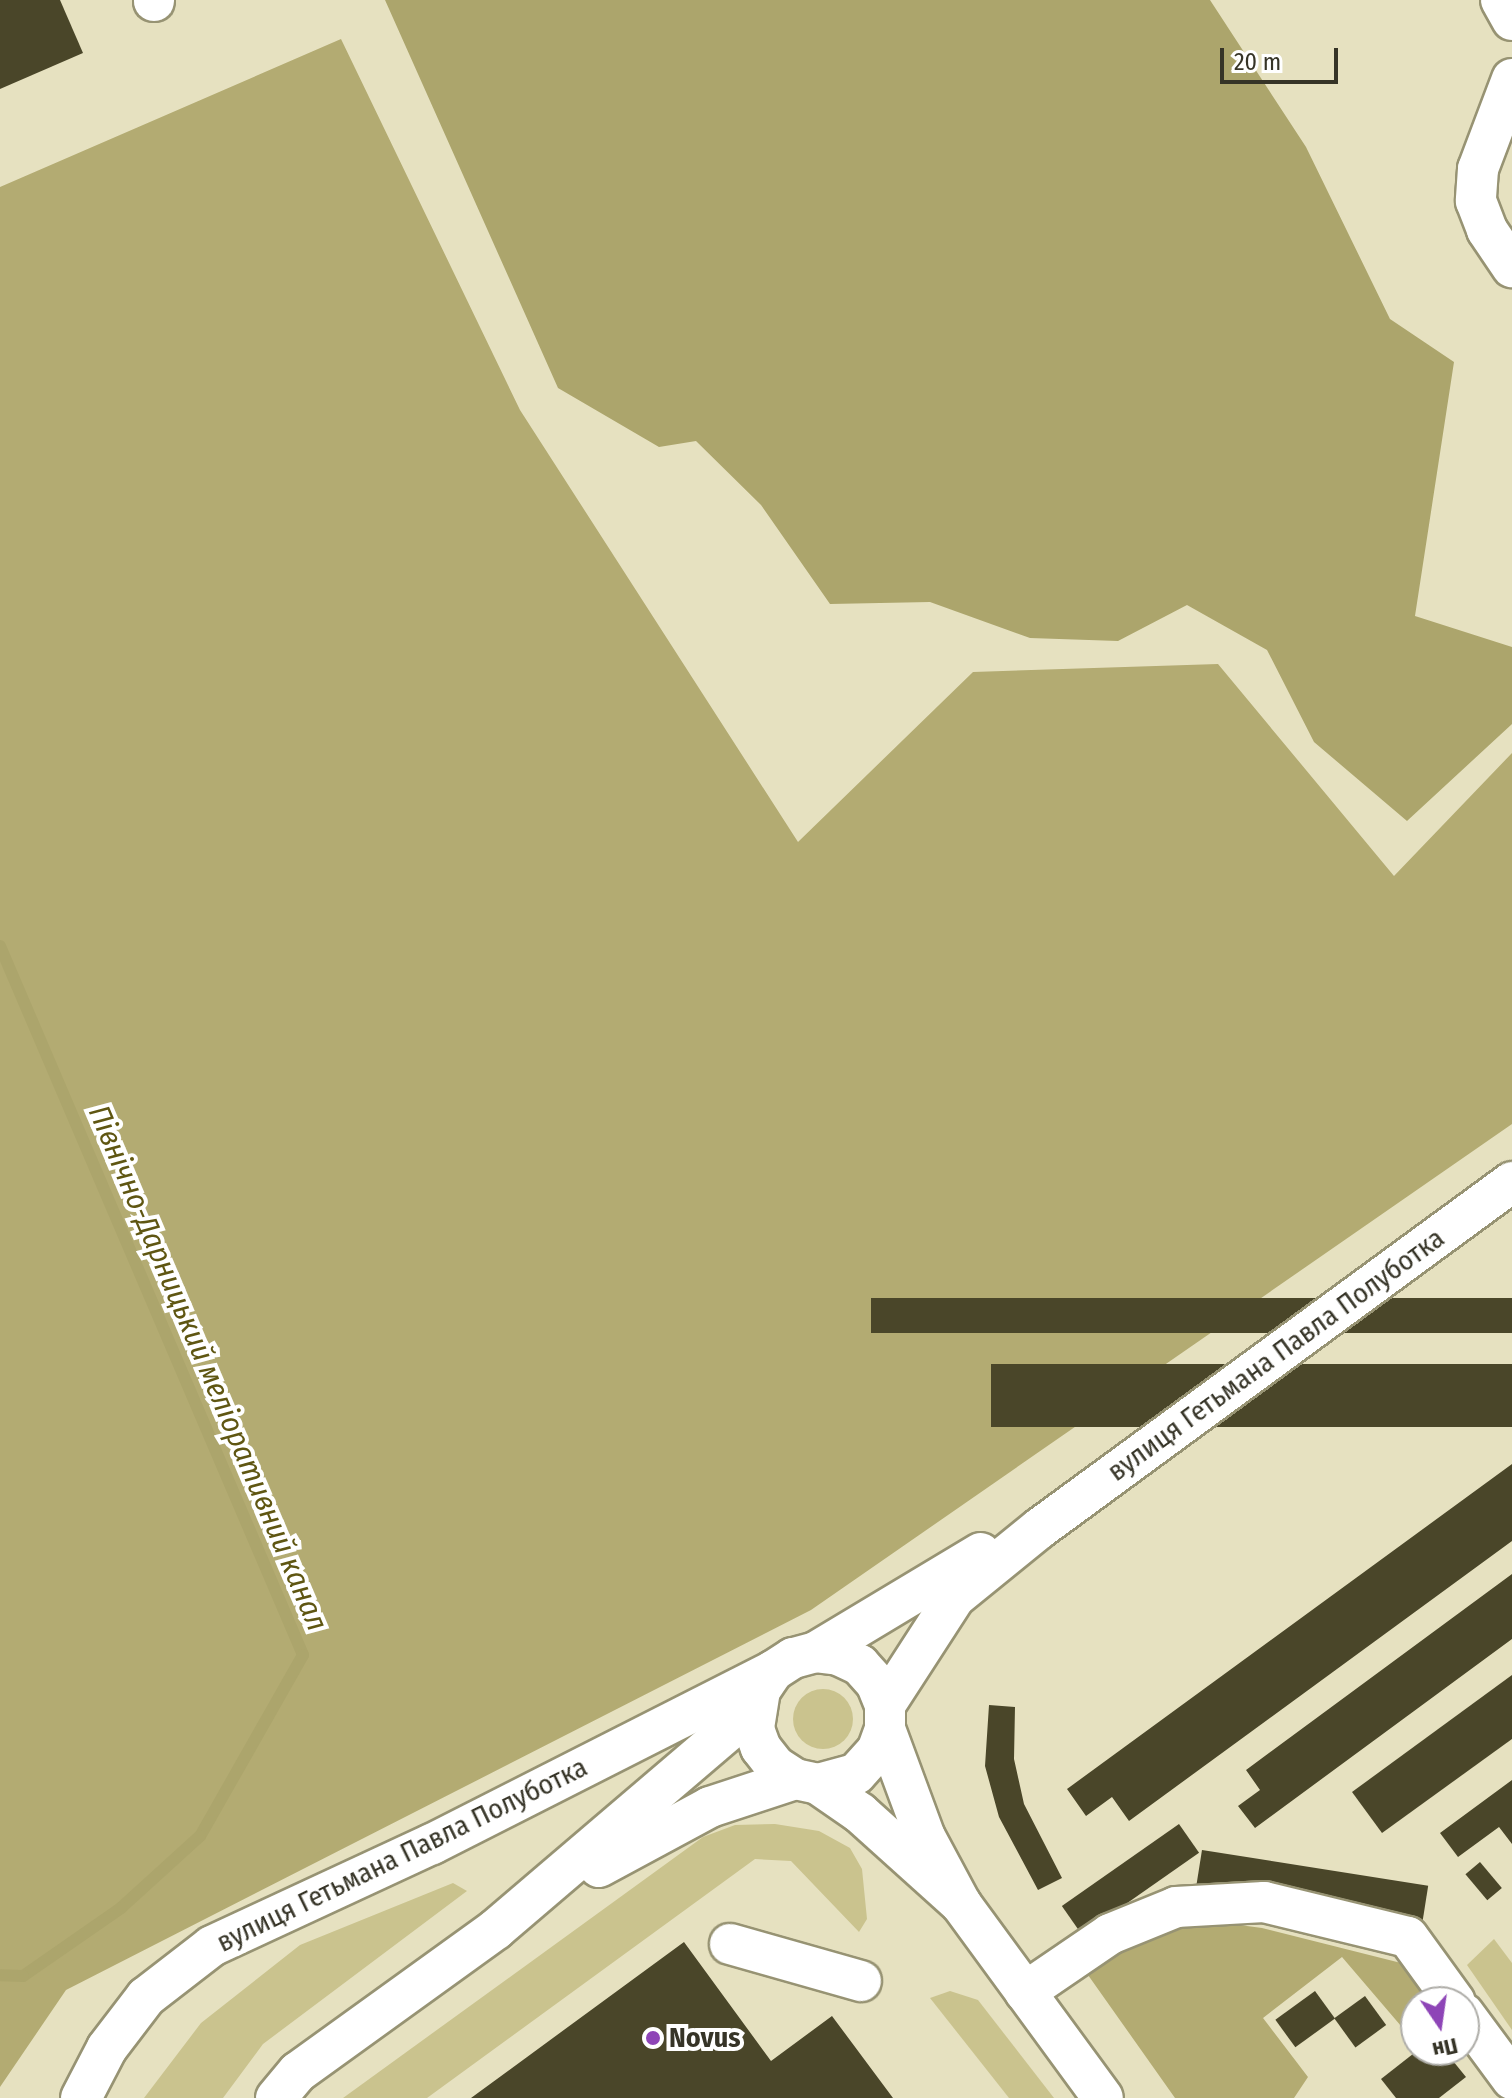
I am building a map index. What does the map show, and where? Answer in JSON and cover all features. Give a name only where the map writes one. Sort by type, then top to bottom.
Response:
[{"type":"street","points":[[1501,0],[1512,20]]},
{"type":"street","points":[[1512,79],[1478,169],[1476,201],[1487,230],[1512,267]]},
{"type":"street","name":"вулиця Гетьмана Павла Полуботка","points":[[885,1717],[955,1597],[1040,1528],[1512,1182]]},
{"type":"street","name":"вулиця Гетьмана Павла Полуботка","points":[[816,1652],[978,1554],[1040,1528]]},
{"type":"street","points":[[276,2098],[298,2072],[496,1929],[754,1709],[773,1671],[793,1658],[816,1652],[839,1655],[860,1665],[876,1683],[925,1837],[961,1904],[1103,2098]]},
{"type":"street","name":"вулиця Гетьмана Павла Полуботка","points":[[81,2098],[107,2048],[146,1997],[212,1946],[432,1844],[773,1671]]},
{"type":"street","points":[[754,1709],[761,1748],[775,1766],[807,1782],[915,1858],[961,1904]]},
{"type":"street","points":[[496,1929],[710,1807],[807,1782],[856,1774],[877,1751],[885,1717]]},
{"type":"street","points":[[1025,1992],[1110,1934],[1176,1907],[1264,1902],[1408,1937],[1443,1986]]},
{"type":"street","points":[[730,1944],[861,1981]]},
{"type":"street","points":[[1480,2036],[1512,2079]]},
{"type":"street","points":[[1499,2098],[1512,2089]]},
{"type":"shaded area","points":[[385,0],[1210,0],[1306,147],[1390,319],[1454,362],[1415,616],[1512,647],[1512,724],[1407,821],[1314,742],[1267,650],[1187,605],[1118,641],[1030,638],[930,602],[830,604],[761,505],[696,441],[659,447],[558,388]]},
{"type":"shaded area","points":[[341,39],[520,410],[798,842],[973,672],[1218,664],[1394,876],[1512,753],[1512,1124],[811,1610],[66,1990],[0,2087],[0,187]]},
{"type":"shaded area","points":[[823,1689],[834,1691],[844,1698],[851,1708],[851,1730],[844,1740],[834,1747],[823,1749],[812,1747],[802,1740],[795,1730],[793,1719],[795,1708],[802,1698],[812,1691]]},
{"type":"shaded area","points":[[775,1824],[819,1831],[850,1848],[862,1869],[867,1919],[859,1932],[791,1861],[755,1859],[427,2098],[343,2098],[703,1837],[735,1825]]},
{"type":"shaded area","points":[[453,1883],[467,1891],[263,2044],[223,2098],[144,2098],[201,2023],[300,1945]]},
{"type":"shaded area","points":[[1202,1920],[1262,1928],[1409,1965],[1427,1986],[1400,1986],[1400,2025],[1342,1957],[1263,2018],[1308,2077],[1294,2098],[1175,2098],[1088,1975],[1125,1945]]},
{"type":"shaded area","points":[[1494,1939],[1512,1963],[1512,2030],[1467,1965]]},
{"type":"shaded area","points":[[950,1991],[978,2000],[1054,2098],[1009,2098],[930,1998]]},
{"type":"building","points":[[0,0],[60,0],[83,53],[0,89]]},
{"type":"building","points":[[871,1298],[1512,1298],[1512,1333],[871,1333]]},
{"type":"building","points":[[991,1364],[1512,1364],[1512,1427],[991,1427]]},
{"type":"building","points":[[1512,1464],[1512,1541],[1129,1821],[1112,1797],[1086,1816],[1067,1789]]},
{"type":"building","points":[[1512,1574],[1512,1639],[1255,1828],[1238,1806],[1260,1790],[1246,1770]]},
{"type":"building","points":[[1512,1675],[1512,1739],[1382,1833],[1352,1792]]},
{"type":"building","points":[[989,1705],[1015,1707],[1014,1759],[1024,1804],[1062,1878],[1038,1890],[999,1817],[985,1766]]},
{"type":"building","points":[[1512,1780],[1512,1844],[1499,1827],[1458,1857],[1440,1833]]},
{"type":"building","points":[[1179,1824],[1199,1853],[1082,1935],[1062,1906]]},
{"type":"building","points":[[1202,1850],[1428,1886],[1423,1920],[1197,1885]]},
{"type":"building","points":[[1480,1862],[1502,1888],[1487,1900],[1465,1874]]},
{"type":"building","name":"Novus","points":[[684,1942],[771,2061],[832,2016],[893,2098],[471,2098]]},
{"type":"building","points":[[1315,1991],[1335,2019],[1295,2047],[1275,2020]]},
{"type":"building","points":[[1365,1996],[1386,2025],[1355,2047],[1334,2018]]},
{"type":"building","points":[[1400,2064],[1457,2066],[1466,2077],[1439,2098],[1396,2098],[1381,2079]]},
{"type":"waterway","name":"Північно-Дарницький меліоративний канал","points":[[0,946],[303,1655],[200,1836],[121,1908],[23,1976],[0,1975]]},
{"type":"place","name":"Novus","points":[[653,2038]]}]
